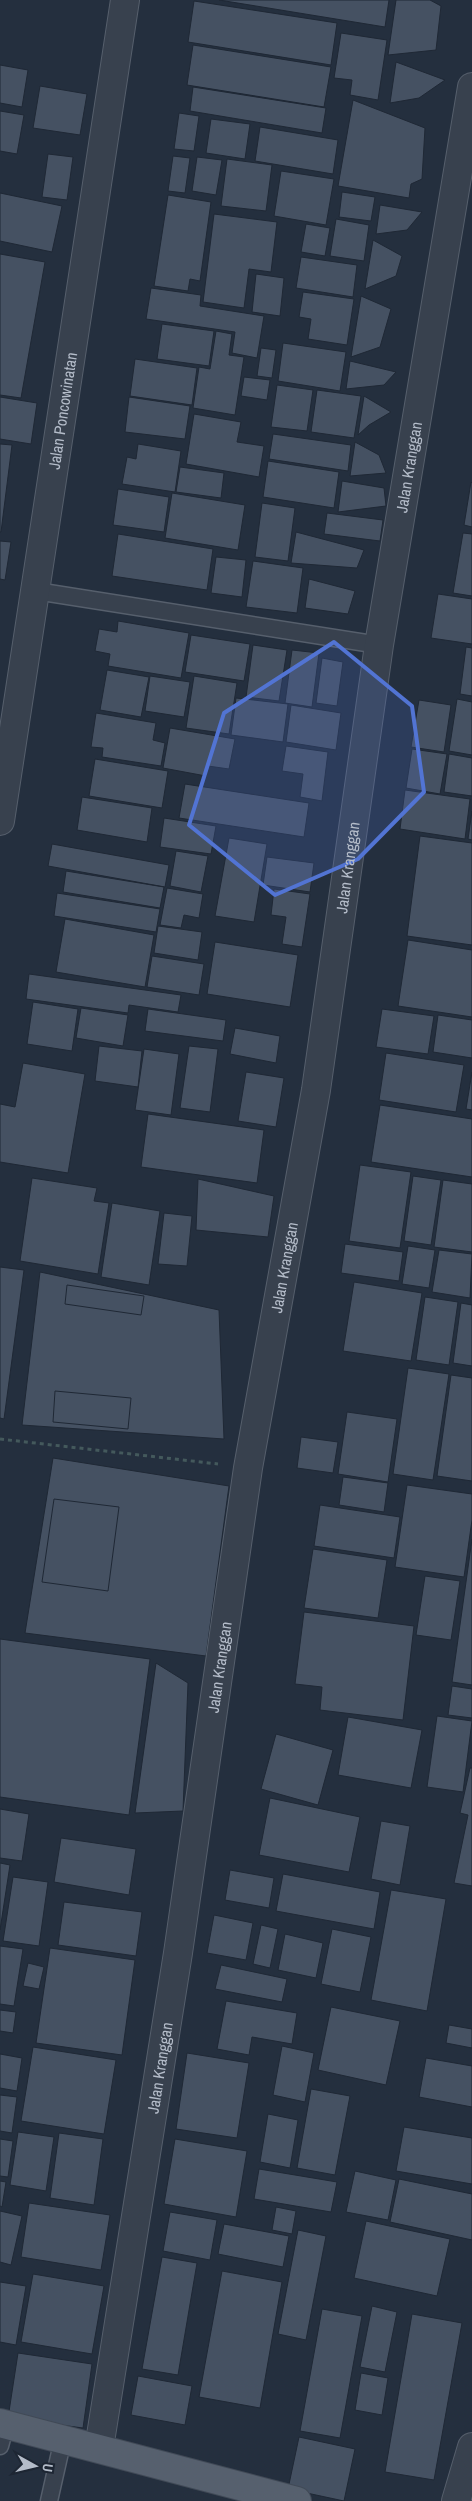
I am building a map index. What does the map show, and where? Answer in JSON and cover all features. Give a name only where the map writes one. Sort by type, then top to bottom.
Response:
[{"type":"main road","points":[[2,2431],[64,2439],[297,2501]]},
{"type":"street","name":"Jalan Poncowinatan","points":[[0,821],[125,0]]},
{"type":"street","name":"Jalan Kranggan","points":[[99,2448],[178,1952],[248,1468],[316,1090],[379,645],[472,87]]},
{"type":"street","points":[[456,2501],[472,2447]]},
{"type":"lane","points":[[36,592],[379,645]]},
{"type":"lane","points":[[49,2501],[64,2439]]},
{"type":"path","points":[[0,1439],[248,1468]]},
{"type":"highlighted area","points":[[334,642],[412,706],[424,792],[358,859],[275,895],[189,825],[224,713]]},
{"type":"building","points":[[219,0],[389,0],[385,27]]},
{"type":"building","points":[[396,0],[430,0],[441,6],[436,50],[388,55]]},
{"type":"building","points":[[194,1],[337,23],[331,65],[188,42]]},
{"type":"building","points":[[341,33],[387,40],[378,100],[350,95],[352,80],[334,78]]},
{"type":"building","points":[[193,45],[331,67],[324,107],[187,85]]},
{"type":"building","points":[[396,62],[445,80],[419,98],[390,103]]},
{"type":"building","points":[[0,65],[28,70],[22,107],[0,103]]},
{"type":"building","points":[[40,86],[87,94],[80,135],[33,128]]},
{"type":"building","points":[[193,87],[326,108],[322,133],[190,111]]},
{"type":"building","points":[[353,100],[425,128],[422,179],[411,184],[409,198],[338,186]]},
{"type":"building","points":[[0,111],[24,115],[17,154],[0,151]]},
{"type":"building","points":[[179,113],[199,116],[194,151],[174,149]]},
{"type":"building","points":[[211,119],[250,124],[245,159],[206,153]]},
{"type":"building","points":[[260,127],[338,140],[333,174],[255,161]]},
{"type":"building","points":[[48,154],[73,157],[67,200],[42,197]]},
{"type":"building","points":[[173,156],[190,158],[185,193],[168,191]]},
{"type":"building","points":[[197,157],[222,160],[216,195],[192,191]]},
{"type":"building","points":[[227,159],[272,165],[266,211],[221,206]]},
{"type":"building","points":[[281,171],[334,179],[326,225],[274,216]]},
{"type":"building","points":[[342,192],[375,197],[371,221],[339,217]]},
{"type":"building","points":[[0,193],[62,206],[52,252],[0,241]]},
{"type":"building","points":[[168,195],[211,202],[200,281],[190,279],[188,291],[154,286]]},
{"type":"building","points":[[380,205],[422,212],[407,230],[376,234]]},
{"type":"building","points":[[214,214],[277,222],[271,272],[249,269],[244,308],[203,302]]},
{"type":"building","points":[[336,219],[369,225],[364,261],[330,256]]},
{"type":"building","points":[[306,224],[330,228],[325,256],[301,252]]},
{"type":"building","points":[[373,240],[402,256],[396,276],[365,289]]},
{"type":"building","points":[[0,254],[45,262],[21,398],[0,395]]},
{"type":"building","points":[[301,257],[357,265],[353,297],[296,288]]},
{"type":"building","points":[[256,274],[284,278],[280,316],[252,312]]},
{"type":"building","points":[[151,288],[201,295],[200,306],[264,316],[257,358],[232,353],[235,332],[146,319]]},
{"type":"building","points":[[303,292],[354,299],[347,345],[308,339],[311,319],[299,317]]},
{"type":"building","points":[[361,296],[391,309],[380,347],[351,357]]},
{"type":"building","points":[[162,324],[214,331],[209,366],[157,359]]},
{"type":"building","points":[[216,331],[232,334],[229,355],[244,357],[235,415],[193,408],[199,367],[210,369]]},
{"type":"building","points":[[283,343],[346,352],[340,391],[278,381]]},
{"type":"building","points":[[261,348],[276,350],[272,378],[257,376]]},
{"type":"building","points":[[135,359],[197,368],[192,405],[130,396]]},
{"type":"building","points":[[350,361],[396,372],[384,385],[346,389]]},
{"type":"building","points":[[244,377],[270,380],[267,400],[241,396]]},
{"type":"building","points":[[277,385],[313,390],[307,431],[271,427]]},
{"type":"building","points":[[317,390],[361,396],[354,438],[311,432]]},
{"type":"building","points":[[364,396],[391,412],[369,425],[358,435]]},
{"type":"building","points":[[0,397],[37,403],[31,444],[0,439]]},
{"type":"building","points":[[129,397],[190,406],[185,439],[125,432]]},
{"type":"building","points":[[194,414],[241,422],[237,442],[264,446],[259,477],[186,464]]},
{"type":"building","points":[[273,434],[351,445],[348,471],[269,459]]},
{"type":"building","points":[[355,442],[379,455],[386,473],[350,476]]},
{"type":"building","points":[[0,444],[12,445],[1,532],[0,532]]},
{"type":"building","points":[[138,444],[181,451],[175,492],[122,484],[127,457],[136,459]]},
{"type":"building","points":[[268,461],[339,472],[334,508],[263,497]]},
{"type":"building","points":[[180,467],[224,473],[221,498],[176,492]]},
{"type":"building","points":[[342,481],[384,488],[386,506],[338,512]]},
{"type":"building","points":[[472,483],[472,527],[464,525]]},
{"type":"building","points":[[118,489],[169,497],[164,532],[113,525]]},
{"type":"building","points":[[172,493],[245,505],[238,550],[165,538]]},
{"type":"building","points":[[262,503],[295,508],[288,561],[255,557]]},
{"type":"building","points":[[327,513],[383,520],[380,541],[324,534]]},
{"type":"building","points":[[296,532],[364,550],[357,568],[291,563]]},
{"type":"building","points":[[463,533],[472,534],[472,596],[453,593]]},
{"type":"building","points":[[118,534],[213,549],[207,590],[112,576]]},
{"type":"building","points":[[0,541],[11,542],[5,580],[0,579]]},
{"type":"building","points":[[216,557],[246,560],[242,597],[211,593]]},
{"type":"building","points":[[253,561],[303,568],[297,613],[246,607]]},
{"type":"building","points":[[309,579],[355,591],[348,614],[305,608]]},
{"type":"building","points":[[438,594],[472,599],[472,644],[431,638]]},
{"type":"building","points":[[118,621],[189,633],[181,678],[108,666],[110,654],[95,651],[99,629],[117,632]]},
{"type":"building","points":[[191,635],[250,644],[244,681],[185,672]]},
{"type":"building","points":[[253,645],[287,650],[279,701],[246,697]]},
{"type":"building","points":[[466,647],[472,648],[472,696],[460,694]]},
{"type":"building","points":[[292,650],[319,653],[312,707],[285,703]]},
{"type":"building","points":[[322,658],[343,662],[337,706],[316,703]]},
{"type":"building","points":[[107,670],[149,677],[141,717],[100,710]]},
{"type":"building","points":[[150,676],[190,682],[184,717],[145,711]]},
{"type":"building","points":[[194,676],[237,683],[229,734],[186,728]]},
{"type":"building","points":[[236,698],[288,704],[283,742],[231,735]]},
{"type":"building","points":[[457,699],[472,702],[472,755],[449,751]]},
{"type":"building","points":[[419,700],[451,705],[444,752],[411,747]]},
{"type":"building","points":[[291,705],[341,713],[336,750],[286,742]]},
{"type":"building","points":[[96,713],[156,723],[153,740],[165,743],[161,766],[102,757],[103,748],[91,747]]},
{"type":"building","points":[[170,728],[235,739],[229,769],[208,766],[206,776],[163,768]]},
{"type":"building","points":[[286,746],[328,752],[322,801],[300,797],[303,774],[282,771]]},
{"type":"building","points":[[412,749],[447,754],[440,794],[406,788]]},
{"type":"building","points":[[449,754],[472,758],[472,796],[444,792]]},
{"type":"building","points":[[95,759],[168,771],[162,808],[89,796]]},
{"type":"building","points":[[185,784],[309,803],[304,837],[179,818]]},
{"type":"building","points":[[405,790],[470,799],[465,839],[400,829]]},
{"type":"building","points":[[82,797],[152,808],[147,842],[77,830]]},
{"type":"building","points":[[472,811],[472,840],[468,839]]},
{"type":"building","points":[[164,818],[216,826],[211,854],[160,847]]},
{"type":"building","points":[[420,836],[472,843],[472,945],[407,936]]},
{"type":"building","points":[[229,838],[267,844],[254,922],[215,916]]},
{"type":"building","points":[[52,844],[169,865],[165,887],[48,866]]},
{"type":"building","points":[[176,851],[208,856],[201,892],[170,886]]},
{"type":"building","points":[[267,857],[314,863],[310,892],[263,885]]},
{"type":"building","points":[[66,871],[164,887],[160,908],[63,892]]},
{"type":"building","points":[[167,888],[203,894],[199,918],[184,915],[181,928],[160,925]]},
{"type":"building","points":[[274,889],[310,894],[302,947],[282,944],[286,917],[271,915]]},
{"type":"building","points":[[57,893],[160,909],[156,932],[54,916]]},
{"type":"building","points":[[65,919],[154,935],[145,987],[56,972]]},
{"type":"building","points":[[158,926],[202,932],[198,960],[154,953]]},
{"type":"building","points":[[408,940],[472,950],[472,1017],[398,1006]]},
{"type":"building","points":[[215,942],[298,955],[290,1007],[207,994]]},
{"type":"building","points":[[152,956],[204,964],[199,995],[147,987]]},
{"type":"building","points":[[29,974],[181,995],[178,1012],[129,1005],[128,1013],[26,999]]},
{"type":"building","points":[[33,1002],[78,1009],[72,1051],[27,1044]]},
{"type":"building","points":[[81,1008],[128,1015],[123,1046],[76,1038]]},
{"type":"building","points":[[148,1009],[226,1020],[223,1041],[145,1031]]},
{"type":"building","points":[[382,1009],[434,1016],[428,1054],[376,1047]]},
{"type":"building","points":[[438,1015],[472,1020],[472,1058],[433,1052]]},
{"type":"building","points":[[235,1028],[280,1036],[276,1063],[230,1054]]},
{"type":"building","points":[[99,1046],[142,1051],[138,1087],[95,1081]]},
{"type":"building","points":[[189,1046],[218,1049],[210,1112],[180,1108]]},
{"type":"building","points":[[144,1049],[179,1054],[171,1115],[135,1110]]},
{"type":"building","points":[[386,1053],[464,1065],[456,1112],[379,1100]]},
{"type":"building","points":[[23,1063],[85,1074],[68,1173],[0,1162],[0,1104],[15,1107]]},
{"type":"building","points":[[246,1072],[284,1078],[276,1127],[238,1121]]},
{"type":"building","points":[[472,1072],[472,1110],[466,1109]]},
{"type":"building","points":[[380,1105],[472,1119],[472,1177],[371,1162]]},
{"type":"building","points":[[148,1114],[264,1130],[257,1183],[141,1167]]},
{"type":"building","points":[[360,1165],[411,1172],[400,1248],[349,1241]]},
{"type":"building","points":[[413,1176],[441,1180],[431,1245],[404,1241]]},
{"type":"building","points":[[32,1178],[97,1188],[94,1201],[109,1203],[98,1274],[20,1261]]},
{"type":"building","points":[[198,1179],[274,1196],[268,1237],[196,1230]]},
{"type":"building","points":[[443,1180],[472,1184],[472,1252],[434,1247]]},
{"type":"building","points":[[112,1203],[160,1211],[149,1285],[101,1277]]},
{"type":"building","points":[[164,1213],[192,1216],[187,1266],[158,1264]]},
{"type":"building","points":[[345,1244],[403,1252],[399,1281],[341,1273]]},
{"type":"building","points":[[408,1246],[435,1250],[429,1288],[402,1284]]},
{"type":"building","points":[[439,1250],[472,1254],[470,1298],[432,1292]]},
{"type":"building","points":[[0,1267],[24,1270],[4,1419],[0,1418]]},
{"type":"building","points":[[40,1272],[219,1310],[224,1439],[22,1425]]},
{"type":"building","points":[[354,1282],[422,1293],[411,1361],[343,1351]]},
{"type":"building","points":[[67,1285],[144,1296],[141,1315],[65,1304]]},
{"type":"building","points":[[425,1297],[458,1302],[449,1365],[416,1360]]},
{"type":"building","points":[[461,1303],[472,1305],[472,1366],[453,1363]]},
{"type":"building","points":[[408,1368],[449,1374],[433,1480],[393,1474]]},
{"type":"building","points":[[451,1375],[472,1378],[472,1481],[437,1476]]},
{"type":"building","points":[[55,1391],[131,1398],[128,1429],[53,1422]]},
{"type":"building","points":[[347,1412],[397,1419],[388,1482],[338,1474]]},
{"type":"building","points":[[301,1437],[338,1442],[333,1473],[297,1468]]},
{"type":"building","points":[[53,1458],[229,1486],[206,1656],[25,1633]]},
{"type":"building","points":[[343,1477],[388,1483],[384,1512],[339,1505]]},
{"type":"building","points":[[407,1485],[472,1494],[472,1520],[464,1577],[395,1567]]},
{"type":"building","points":[[54,1499],[119,1507],[108,1591],[42,1582]]},
{"type":"building","points":[[320,1505],[400,1517],[394,1558],[314,1546]]},
{"type":"building","points":[[472,1539],[472,1685],[452,1682]]},
{"type":"building","points":[[313,1549],[387,1560],[378,1618],[304,1608]]},
{"type":"building","points":[[425,1576],[460,1581],[451,1640],[416,1635]]},
{"type":"building","points":[[304,1612],[414,1626],[403,1720],[320,1710],[322,1687],[295,1684]]},
{"type":"building","points":[[0,1639],[150,1659],[129,1815],[0,1797]]},
{"type":"building","points":[[156,1663],[188,1683],[183,1811],[135,1813]]},
{"type":"building","points":[[452,1686],[472,1689],[472,1718],[448,1715]]},
{"type":"building","points":[[437,1716],[472,1721],[463,1792],[427,1787]]},
{"type":"building","points":[[348,1717],[422,1730],[411,1788],[338,1775]]},
{"type":"building","points":[[276,1734],[333,1750],[318,1805],[261,1789]]},
{"type":"building","points":[[470,1768],[472,1768],[472,1886],[454,1883],[468,1815],[460,1813]]},
{"type":"building","points":[[270,1798],[360,1817],[349,1872],[259,1855]]},
{"type":"building","points":[[0,1809],[29,1814],[22,1861],[0,1858]]},
{"type":"building","points":[[381,1821],[410,1826],[400,1885],[371,1879]]},
{"type":"building","points":[[61,1838],[136,1849],[129,1895],[54,1882]]},
{"type":"building","points":[[0,1863],[10,1865],[0,1930]]},
{"type":"building","points":[[230,1870],[274,1878],[269,1908],[225,1900]]},
{"type":"building","points":[[283,1874],[380,1892],[374,1929],[276,1911]]},
{"type":"building","points":[[13,1877],[48,1882],[39,1946],[3,1941]]},
{"type":"building","points":[[391,1890],[446,1899],[427,2011],[371,2000]]},
{"type":"building","points":[[64,1902],[142,1912],[136,1956],[58,1945]]},
{"type":"building","points":[[214,1915],[253,1923],[246,1960],[207,1953]]},
{"type":"building","points":[[261,1925],[278,1929],[270,1968],[253,1964]]},
{"type":"building","points":[[332,1929],[371,1937],[360,1992],[321,1984]]},
{"type":"building","points":[[285,1934],[323,1943],[316,1978],[278,1970]]},
{"type":"building","points":[[0,1946],[23,1949],[14,2006],[0,2004]]},
{"type":"building","points":[[50,1948],[135,1960],[122,2055],[36,2043]]},
{"type":"building","points":[[28,1963],[44,1967],[39,1989],[23,1986]]},
{"type":"building","points":[[221,1965],[287,1979],[282,2002],[215,1989]]},
{"type":"building","points":[[226,2001],[297,2013],[292,2044],[252,2037],[249,2055],[217,2049]]},
{"type":"building","points":[[331,2007],[400,2021],[386,2085],[318,2070]]},
{"type":"building","points":[[0,2010],[16,2012],[13,2033],[0,2031]]},
{"type":"building","points":[[449,2025],[472,2029],[472,2048],[446,2043]]},
{"type":"building","points":[[282,2046],[314,2053],[305,2102],[273,2095]]},
{"type":"building","points":[[33,2047],[116,2060],[104,2134],[21,2121]]},
{"type":"building","points":[[187,2053],[249,2063],[237,2138],[176,2129]]},
{"type":"building","points":[[0,2054],[22,2058],[17,2091],[0,2088]]},
{"type":"building","points":[[426,2058],[472,2066],[472,2107],[419,2097]]},
{"type":"building","points":[[311,2089],[350,2096],[335,2175],[297,2168]]},
{"type":"building","points":[[0,2095],[17,2097],[12,2133],[0,2131]]},
{"type":"building","points":[[268,2114],[298,2120],[290,2168],[260,2162]]},
{"type":"building","points":[[404,2127],[472,2138],[472,2184],[396,2171]]},
{"type":"building","points":[[18,2132],[54,2137],[46,2191],[10,2185]]},
{"type":"building","points":[[59,2133],[103,2139],[94,2205],[50,2198]]},
{"type":"building","points":[[0,2139],[13,2141],[8,2177],[0,2176]]},
{"type":"building","points":[[175,2139],[247,2151],[236,2217],[164,2204]]},
{"type":"building","points":[[259,2169],[337,2182],[331,2212],[254,2199]]},
{"type":"building","points":[[355,2171],[396,2180],[388,2220],[346,2212]]},
{"type":"building","points":[[399,2179],[472,2194],[472,2240],[390,2222]]},
{"type":"building","points":[[0,2181],[6,2182],[2,2207],[0,2206]]},
{"type":"building","points":[[29,2203],[110,2215],[101,2270],[21,2257]]},
{"type":"building","points":[[276,2207],[296,2211],[292,2234],[272,2230]]},
{"type":"building","points":[[0,2211],[22,2216],[11,2265],[0,2262]]},
{"type":"building","points":[[170,2212],[217,2220],[210,2260],[163,2251]]},
{"type":"building","points":[[366,2221],[450,2239],[437,2296],[354,2278]]},
{"type":"building","points":[[224,2224],[289,2236],[283,2267],[218,2254]]},
{"type":"building","points":[[298,2230],[326,2236],[306,2340],[278,2334]]},
{"type":"building","points":[[162,2257],[197,2263],[178,2375],[142,2369]]},
{"type":"building","points":[[222,2271],[282,2282],[260,2408],[199,2397]]},
{"type":"building","points":[[33,2274],[104,2286],[92,2354],[21,2342]]},
{"type":"building","points":[[0,2282],[26,2286],[16,2345],[0,2342]]},
{"type":"building","points":[[372,2306],[397,2312],[385,2372],[360,2367]]},
{"type":"building","points":[[322,2309],[362,2316],[340,2438],[300,2431]]},
{"type":"building","points":[[412,2314],[462,2323],[434,2480],[385,2472]]},
{"type":"building","points":[[18,2353],[92,2364],[83,2428],[8,2418]]},
{"type":"building","points":[[361,2373],[388,2378],[382,2415],[355,2410]]},
{"type":"building","points":[[138,2376],[192,2386],[185,2425],[131,2415]]},
{"type":"building","points":[[299,2437],[355,2449],[344,2501],[288,2489]]}]
